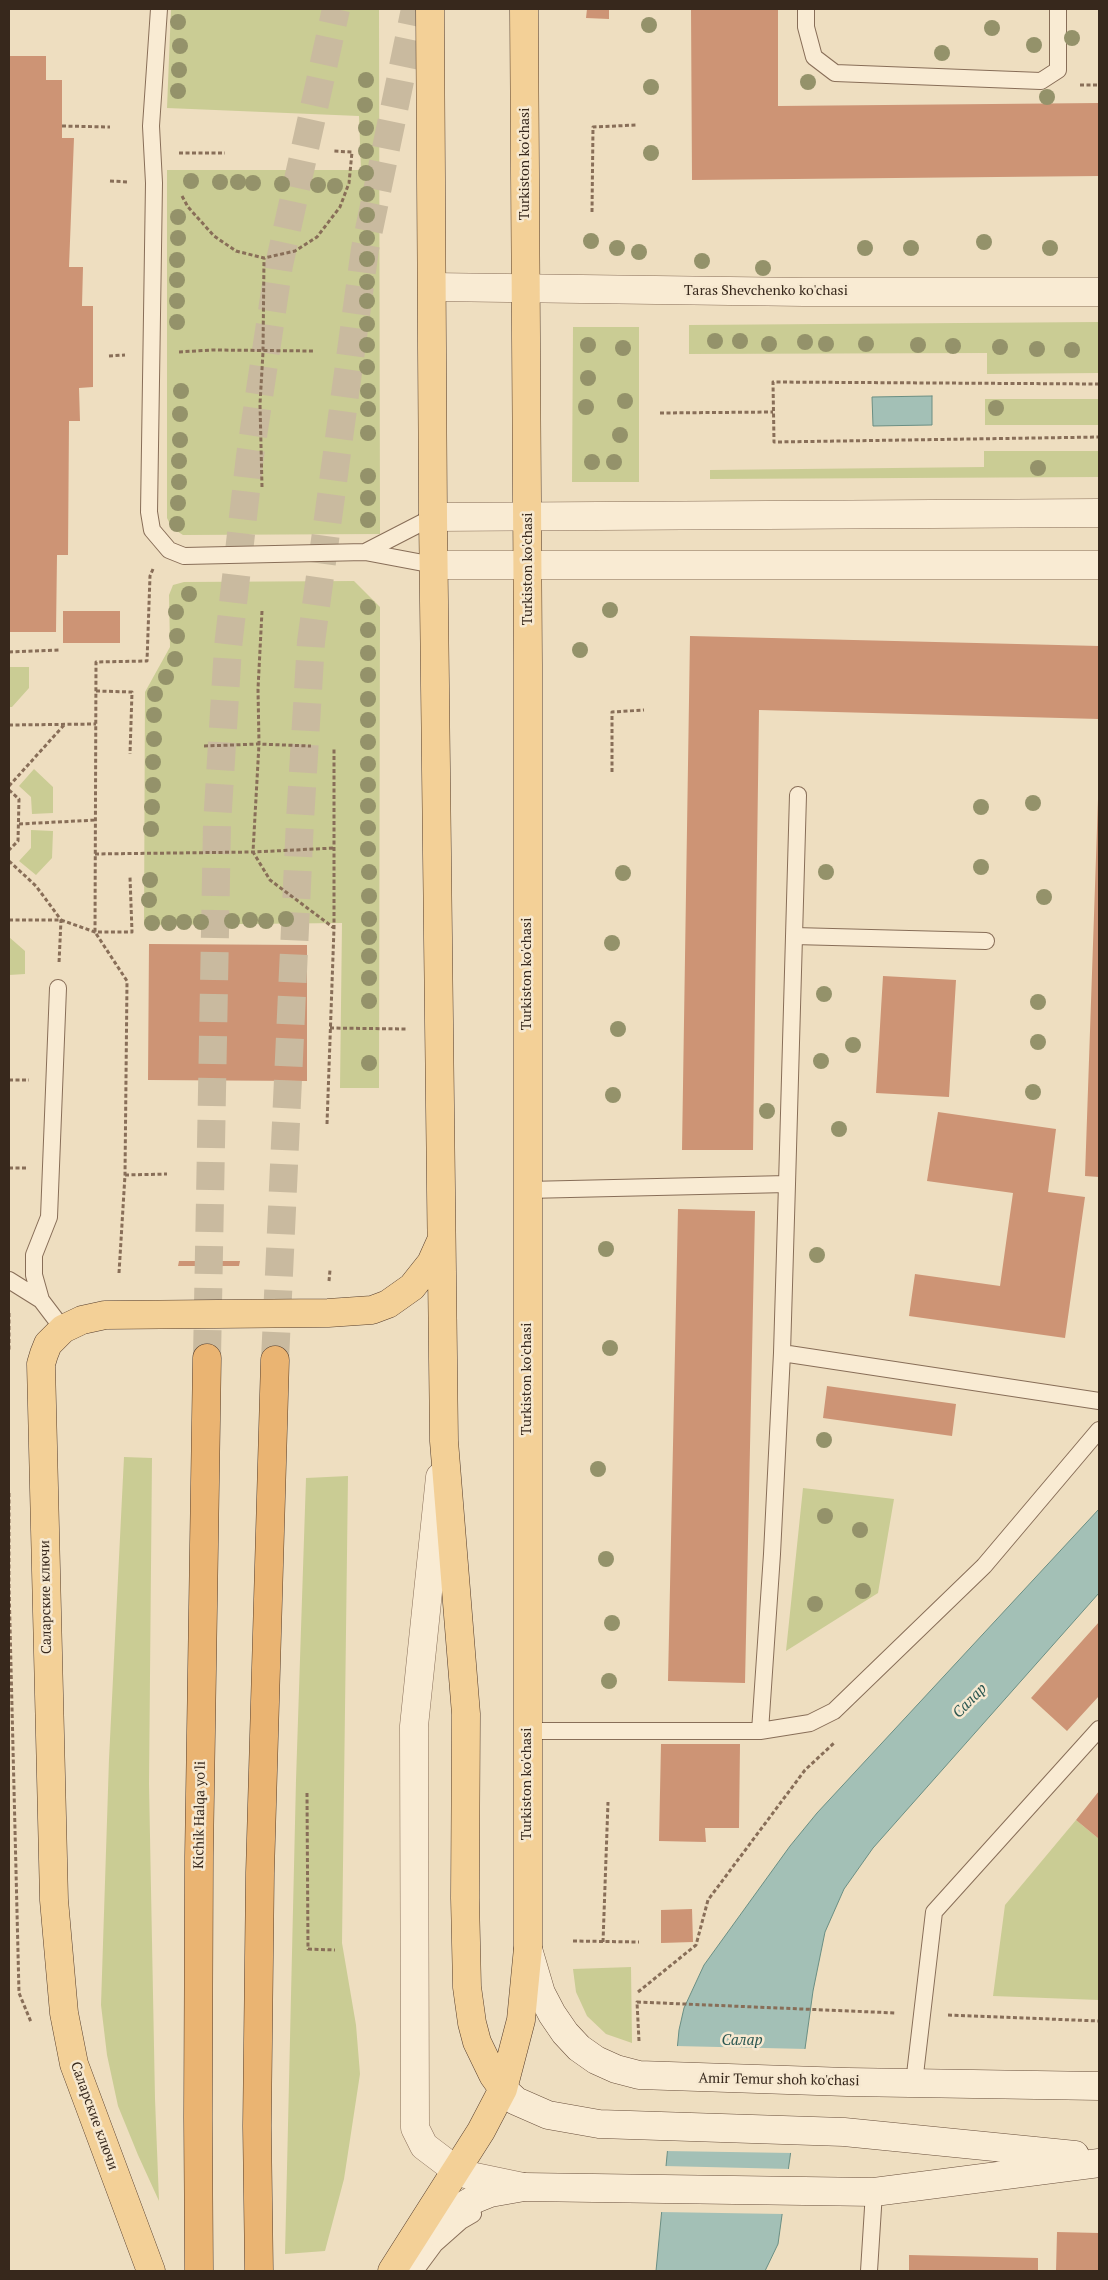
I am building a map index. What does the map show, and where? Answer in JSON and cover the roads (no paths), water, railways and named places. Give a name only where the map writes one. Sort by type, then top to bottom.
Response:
[{"type":"highway","name":"Kichik Halqa yo'li","points":[[199,2271],[199,1856],[207,1358]]},
{"type":"highway","points":[[260,2271],[257,2126],[260,1873],[275,1360]]},
{"type":"main road","points":[[430,9],[433,517],[444,1441],[466,1714],[465,1898],[467,1987],[472,2023],[477,2042],[488,2067],[503,2089]]},
{"type":"main road","name":"Turkiston ko'chasi","points":[[404,2265],[503,2089],[521,2020],[528,1948],[528,516],[524,9]]},
{"type":"main road","name":"Саларские ключи","points":[[150,2271],[74,2064],[64,2013],[54,1900],[41,1364],[48,1344],[63,1329],[82,1320],[105,1314],[328,1313],[372,1310],[388,1304],[412,1287],[431,1263],[442,1240]]},
{"type":"street","name":"Taras Shevchenko ko'chasi","points":[[433,287],[804,292],[1099,292]]},
{"type":"street","points":[[433,517],[1099,513]]},
{"type":"street","points":[[434,566],[1099,565]]},
{"type":"street","points":[[444,1441],[414,1726],[415,2128],[424,2146],[457,2171],[475,2177],[524,2187],[874,2192],[1099,2163]]},
{"type":"street","name":"Amir Temur shoh ko'chasi","points":[[528,1948],[541,1993],[565,2033],[579,2048],[596,2060],[616,2069],[646,2076],[847,2082],[1099,2086]]},
{"type":"street","points":[[503,2089],[516,2101],[548,2115],[599,2124],[644,2127],[844,2132],[1099,2158]]},
{"type":"street","points":[[404,2265],[438,2222],[467,2203],[490,2193],[524,2187]]},
{"type":"lane","points":[[159,9],[151,126],[154,183],[149,512],[152,530],[163,545],[175,553],[194,556],[365,552],[434,566]]},
{"type":"lane","points":[[806,9],[806,27],[814,57],[835,73],[1041,81],[1058,70],[1058,9]]},
{"type":"lane","points":[[365,552],[433,517]]},
{"type":"lane","points":[[760,1731],[772,1554],[782,1353],[798,795]]},
{"type":"lane","points":[[794,936],[986,940]]},
{"type":"lane","points":[[40,1300],[34,1275],[34,1255],[49,1217],[58,988]]},
{"type":"lane","points":[[527,1190],[786,1184]]},
{"type":"lane","points":[[9,1280],[40,1300],[63,1329]]},
{"type":"lane","points":[[782,1353],[1099,1401]]},
{"type":"lane","points":[[528,1731],[760,1731],[810,1723],[834,1711],[984,1566],[1099,1430]]},
{"type":"lane","points":[[914,2082],[934,1912],[1099,1729]]},
{"type":"lane","points":[[870,2271],[874,2192]]},
{"type":"water","points":[[932,396],[932,425],[873,426],[872,397]]},
{"type":"water","name":"Салар","points":[[1099,1509],[1099,1593],[873,1848],[844,1889],[825,1932],[813,1991],[778,2244],[765,2271],[656,2271],[679,2030],[684,2008],[704,1965],[790,1846],[817,1813]]},
{"type":"tunnel","points":[[207,1358],[217,825],[228,647],[250,456],[279,265],[336,9]]},
{"type":"tunnel","points":[[275,1360],[300,820],[311,642],[365,249],[415,9]]}]
